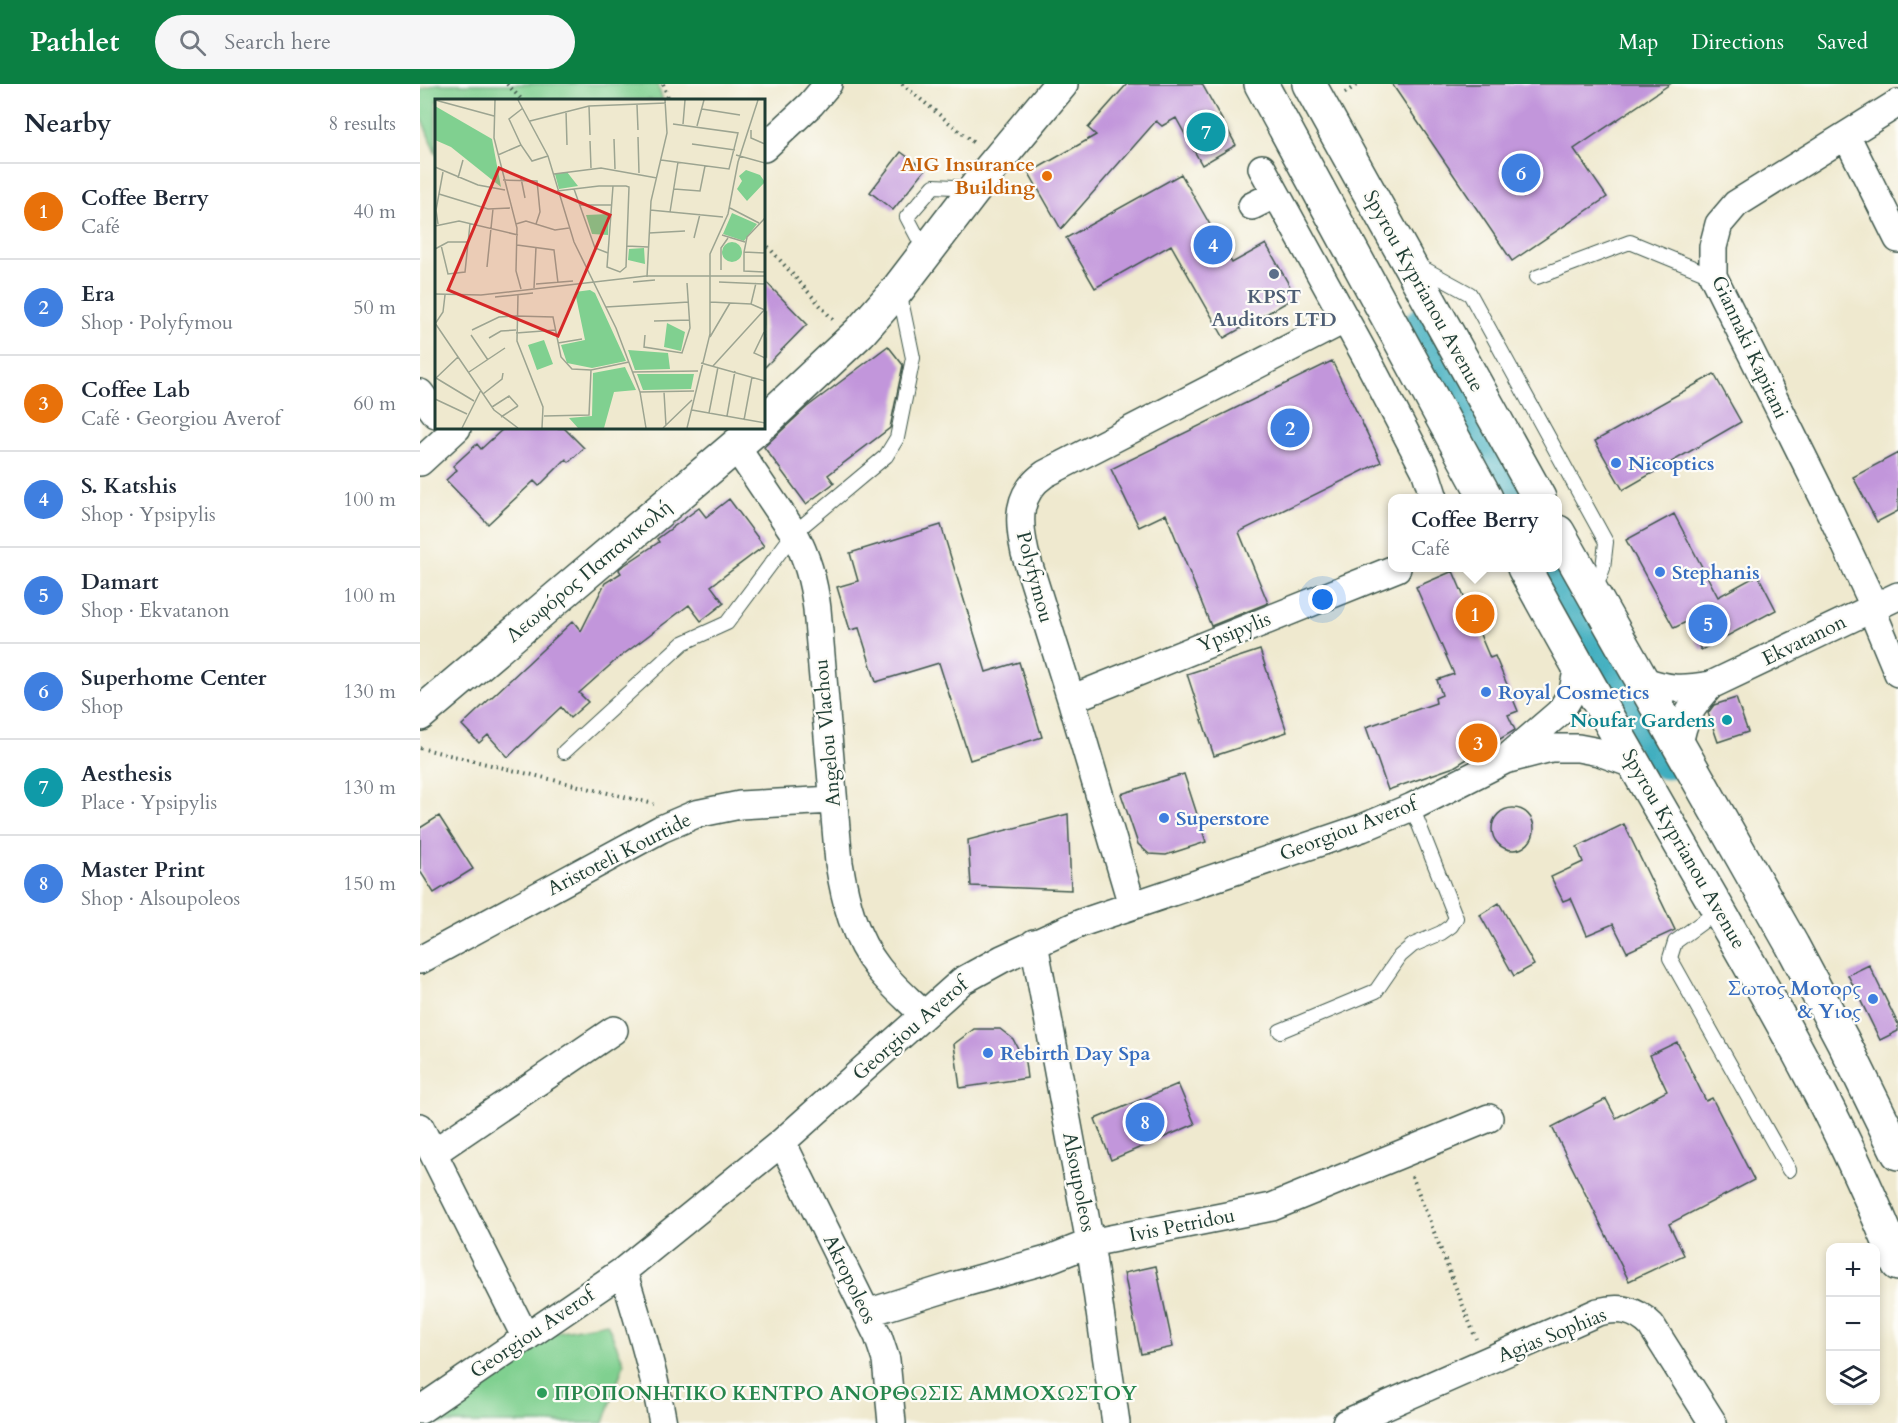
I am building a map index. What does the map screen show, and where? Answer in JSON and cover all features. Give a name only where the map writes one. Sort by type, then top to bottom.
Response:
[{"type":"main road","points":[[765,421],[851,341],[898,289],[975,188],[1060,84]]},
{"type":"main road","points":[[1261,84],[1484,494]]},
{"type":"main road","name":"Spyrou Kyprianou Avenue","points":[[1309,84],[1537,494]]},
{"type":"main road","name":"Λεωφόρος Παπανικολή","points":[[420,714],[747,437]]},
{"type":"main road","points":[[1562,541],[1792,945],[1843,1041],[1898,1153]]},
{"type":"main road","name":"Spyrou Kyprianou Avenue","points":[[1527,572],[1803,1059],[1852,1159],[1898,1264]]},
{"type":"street","points":[[765,147],[811,105],[828,84]]},
{"type":"street","name":"Giannaki Kapitani","points":[[1898,104],[1736,204],[1719,224],[1713,247],[1713,276],[1825,501],[1881,603],[1898,674]]},
{"type":"street","points":[[1847,137],[1898,239]]},
{"type":"street","points":[[1262,168],[1366,357],[1425,470],[1433,494]]},
{"type":"street","points":[[1252,206],[1276,194]]},
{"type":"street","name":"Polyfymou","points":[[1132,904],[1025,553],[1020,515],[1023,500],[1028,489],[1045,474],[1344,320]]},
{"type":"street","points":[[420,393],[435,410]]},
{"type":"street","points":[[420,462],[445,429]]},
{"type":"street","name":"Angelou Vlachou","points":[[747,437],[794,533],[808,565],[815,592],[833,800],[843,885],[857,933],[876,966],[923,1014]]},
{"type":"street","name":"Ypsipylis","points":[[1071,699],[1388,571]]},
{"type":"street","name":"Ekvatanon","points":[[1641,680],[1671,689],[1711,685],[1881,603]]},
{"type":"street","name":"Georgiou Averof","points":[[1505,760],[1560,712],[1573,691],[1578,666]]},
{"type":"street","name":"Ekvatanon","points":[[1679,746],[1686,716],[1711,685]]},
{"type":"street","name":"Georgiou Averof","points":[[420,1410],[623,1271],[782,1142],[962,981],[1034,943],[1081,922],[1362,828],[1412,807],[1505,760],[1551,748],[1578,748],[1599,752],[1635,765]]},
{"type":"street","name":"Aristoteli Kourtide","points":[[420,960],[661,829],[696,814],[740,805],[833,800]]},
{"type":"street","name":"Alsoupoleos","points":[[1034,943],[1090,1242],[1116,1423]]},
{"type":"street","points":[[433,1153],[614,1030]]},
{"type":"street","name":"Ivis Petridou","points":[[867,1312],[1047,1260],[1090,1242],[1272,1207],[1489,1118]]},
{"type":"street","points":[[420,1128],[526,1338]]},
{"type":"street","name":"Akropoleos","points":[[782,1142],[878,1336],[886,1360],[892,1423]]},
{"type":"street","points":[[623,1271],[658,1390],[663,1423]]},
{"type":"street","name":"Agias Sophias","points":[[1346,1423],[1598,1312],[1621,1309],[1632,1311],[1643,1317],[1658,1333],[1713,1423]]},
{"type":"lane","points":[[1537,277],[1630,242],[1713,276]]},
{"type":"lane","points":[[1406,259],[1470,294],[1606,542],[1603,568],[1593,597]]},
{"type":"lane","points":[[564,752],[683,643],[727,623],[794,533],[886,456],[897,438],[913,358],[898,289]]},
{"type":"lane","points":[[1280,1031],[1376,991],[1400,956],[1413,945],[1441,933],[1451,926],[1456,918],[1412,807]]},
{"type":"lane","points":[[1719,910],[1675,942],[1670,958],[1789,1170]]},
{"type":"path","points":[[507,84],[521,99]]},
{"type":"path","points":[[663,84],[669,99]]},
{"type":"path","points":[[902,84],[996,162]]},
{"type":"path","points":[[765,243],[851,341]]},
{"type":"path","points":[[420,748],[696,814]]},
{"type":"path","points":[[1403,1154],[1485,1362]]},
{"type":"green space","points":[[436,84],[657,84],[663,99],[435,99],[435,152],[420,114],[420,90]]},
{"type":"green space","name":"ΠΡΟΠΟΝΗΤΙΚΟ ΚΕΝΤΡΟ ΑΝΟΡΘΩΣΙΣ ΑΜΜΟΧΩΣΤΟΥ","points":[[607,1323],[624,1363],[604,1423],[429,1423],[551,1333]]},
{"type":"building","points":[[1127,84],[1202,84],[1236,145],[1202,165],[1176,118],[1162,126],[1156,121],[1061,229],[1029,173],[1096,135],[1088,128]]},
{"type":"building","points":[[1392,84],[1670,84],[1574,149],[1607,197],[1512,261]]},
{"type":"building","points":[[901,152],[925,170],[893,210],[870,192]]},
{"type":"building","points":[[1181,174],[1232,263],[1266,244],[1296,297],[1224,338],[1171,245],[1095,288],[1066,238]]},
{"type":"building","points":[[765,281],[807,324],[765,367]]},
{"type":"building","points":[[888,346],[903,365],[890,428],[828,475],[834,483],[806,504],[764,447],[807,407]]},
{"type":"building","points":[[1332,361],[1381,462],[1239,532],[1268,603],[1211,626],[1166,514],[1139,527],[1111,469]]},
{"type":"building","points":[[1714,374],[1741,422],[1623,490],[1595,441]]},
{"type":"building","points":[[503,429],[565,429],[584,448],[569,462],[566,459],[539,486],[534,481],[488,524],[446,480],[457,470],[453,466],[477,444],[481,449]]},
{"type":"building","points":[[1898,453],[1898,511],[1877,522],[1853,477]]},
{"type":"building","points":[[729,499],[764,546],[711,586],[724,603],[701,621],[689,605],[616,660],[579,693],[588,702],[570,718],[561,707],[508,757],[488,735],[479,743],[462,725],[573,621],[581,631],[605,583],[621,573],[620,568],[659,542],[657,539],[699,508],[706,517]]},
{"type":"building","points":[[1674,514],[1718,597],[1758,575],[1776,610],[1701,650],[1686,622],[1674,628],[1626,540]]},
{"type":"building","points":[[941,525],[986,672],[1019,662],[1042,737],[970,760],[939,663],[876,682],[859,628],[850,630],[837,587],[858,581],[850,553]]},
{"type":"building","points":[[1453,572],[1490,658],[1495,656],[1518,711],[1508,715],[1515,730],[1454,767],[1388,790],[1366,727],[1436,703],[1435,698],[1442,695],[1437,680],[1454,674],[1416,587]]},
{"type":"building","points":[[1260,650],[1287,732],[1214,756],[1187,674]]},
{"type":"building","name":"Noufar Gardens","points":[[1736,698],[1748,732],[1718,742],[1708,713],[1714,705]]},
{"type":"building","name":"Superstore","points":[[1184,774],[1206,842],[1166,855],[1149,854],[1138,844],[1121,794]]},
{"type":"building","points":[[1513,808],[1528,814],[1534,829],[1528,844],[1513,850],[1498,844],[1492,829],[1498,814]]},
{"type":"building","points":[[1068,814],[1071,890],[971,886],[968,840]]},
{"type":"building","points":[[439,816],[473,869],[434,893],[420,871],[420,828]]},
{"type":"building","points":[[1624,824],[1675,930],[1627,952],[1613,924],[1587,935],[1571,898],[1563,901],[1551,877],[1583,862],[1577,847]]},
{"type":"building","points":[[1499,903],[1534,965],[1514,976],[1480,915]]},
{"type":"building","name":"Σωτος Μοτορς & Υιος","points":[[1869,965],[1898,1024],[1898,1031],[1880,1040],[1848,975]]},
{"type":"building","name":"Rebirth Day Spa","points":[[974,1029],[1000,1029],[1013,1039],[1025,1062],[1027,1078],[960,1088],[954,1044]]},
{"type":"building","points":[[1677,1042],[1706,1101],[1712,1098],[1754,1180],[1669,1224],[1684,1255],[1629,1281],[1552,1127],[1606,1099],[1616,1118],[1667,1091],[1650,1055]]},
{"type":"building","points":[[1178,1084],[1195,1124],[1111,1160],[1095,1119]]},
{"type":"building","points":[[1156,1266],[1173,1347],[1141,1354],[1124,1273]]},
{"type":"waterway","points":[[1425,328],[1508,475]]},
{"type":"waterway","points":[[1562,571],[1667,757]]},
{"type":"place","name":"Aesthesis","points":[[1206,132]]},
{"type":"place","name":"Superhome Center","points":[[1521,173]]},
{"type":"place","name":"AIG Insurance Building","points":[[1047,176]]},
{"type":"place","name":"S. Katshis","points":[[1213,245]]},
{"type":"place","name":"KPST Auditors LTD","points":[[1274,274]]},
{"type":"place","name":"Era","points":[[1290,428]]},
{"type":"place","name":"Nicoptics","points":[[1616,463]]},
{"type":"place","name":"Stephanis","points":[[1660,572]]},
{"type":"place","name":"Coffee Berry","points":[[1475,614]]},
{"type":"place","name":"Damart","points":[[1708,624]]},
{"type":"place","name":"Royal Cosmetics","points":[[1486,692]]},
{"type":"place","name":"Noufar Gardens","points":[[1727,720]]},
{"type":"place","name":"Coffee Lab","points":[[1478,743]]},
{"type":"place","name":"Superstore","points":[[1164,818]]},
{"type":"place","name":"Σωτος Μοτορς & Υιος","points":[[1873,999]]},
{"type":"place","name":"Rebirth Day Spa","points":[[988,1053]]},
{"type":"place","name":"Master Print","points":[[1145,1122]]},
{"type":"place","name":"ΠΡΟΠΟΝΗΤΙΚΟ ΚΕΝΤΡΟ ΑΝΟΡΘΩΣΙΣ ΑΜΜΟΧΩΣΤΟΥ","points":[[542,1393]]}]
